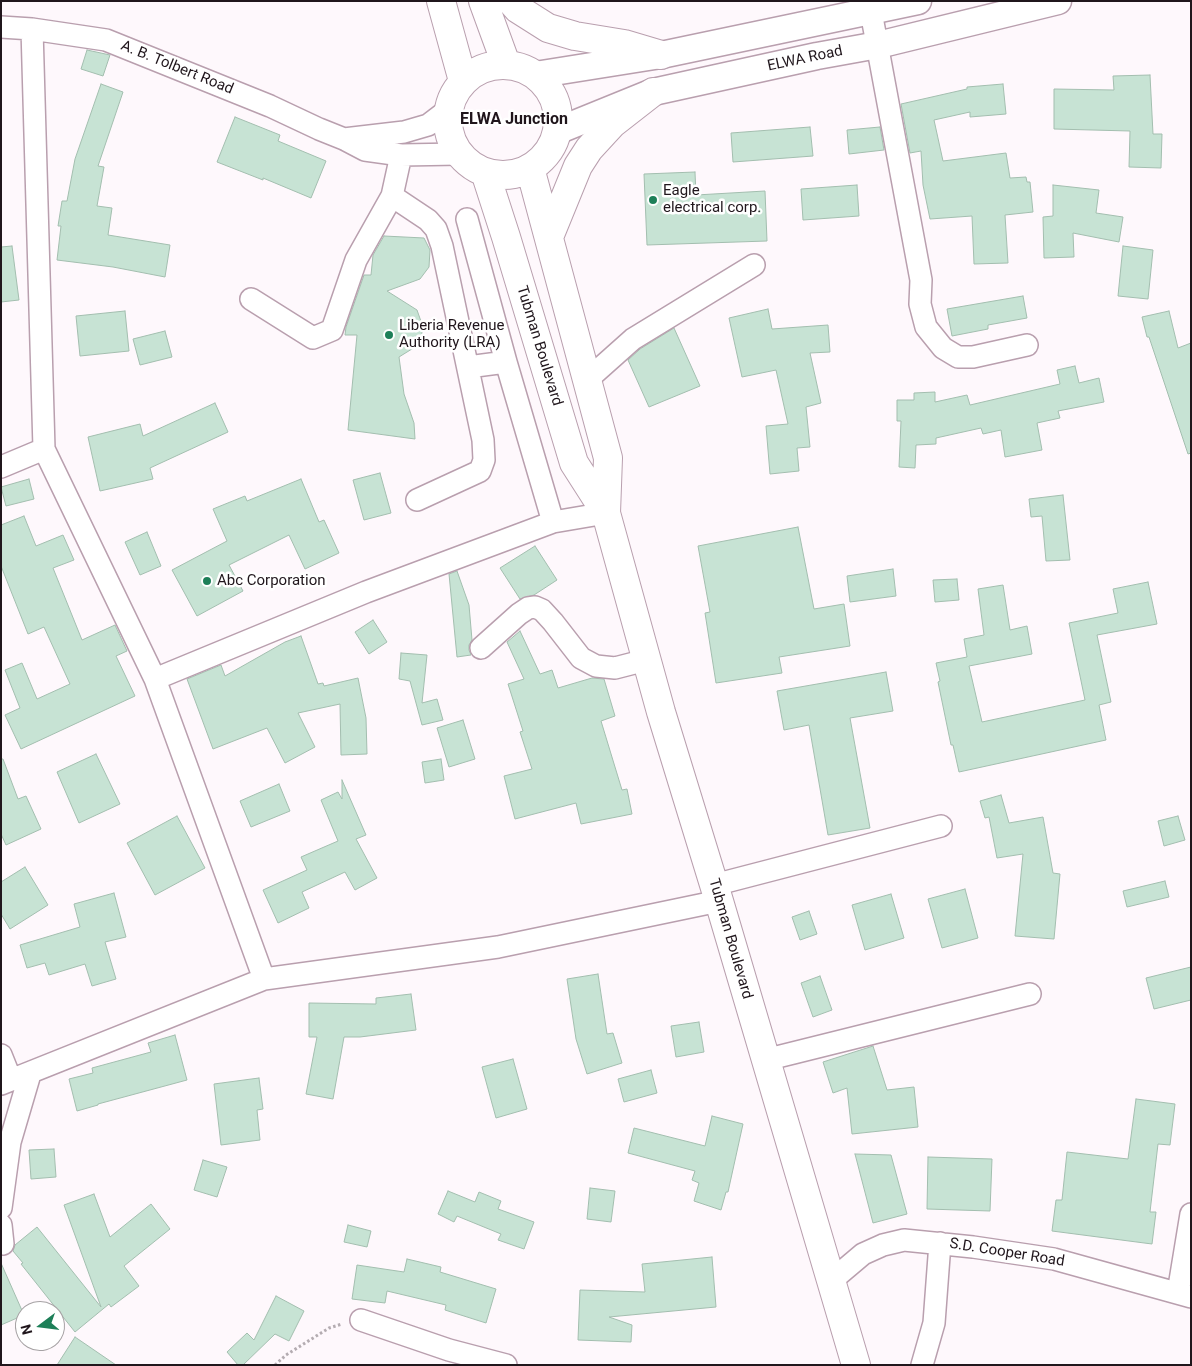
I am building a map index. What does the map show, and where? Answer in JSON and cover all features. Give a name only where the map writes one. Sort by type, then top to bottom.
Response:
[{"type":"highway","points":[[441,1],[463,81]]},
{"type":"highway","points":[[483,1],[506,64]]},
{"type":"highway","points":[[511,1],[518,8],[548,28],[575,36],[624,44],[661,55]]},
{"type":"highway","points":[[506,64],[521,67],[535,75],[546,86],[554,99],[558,115],[557,130],[552,146],[542,158],[530,168],[515,174],[500,175],[485,172],[459,154],[452,140],[448,124],[448,109],[454,94],[463,81],[483,68],[506,64]]},
{"type":"highway","points":[[549,237],[578,166],[589,149],[612,124],[653,92]]},
{"type":"highway","name":"Tubman Boulevard","points":[[530,168],[608,458],[606,513],[646,660],[856,1365]]},
{"type":"highway","name":"Tubman Boulevard","points":[[485,172],[574,463],[606,513]]},
{"type":"main road","points":[[535,75],[661,55],[870,6],[918,1]]},
{"type":"main road","name":"ELWA Road","points":[[557,130],[653,92],[808,58],[878,45],[1058,1]]},
{"type":"street","points":[[870,6],[921,280],[920,304],[926,327],[943,348],[958,357],[973,357],[1027,345]]},
{"type":"street","name":"A. B. Tolbert Road","points":[[1,26],[106,40],[270,106],[365,150],[401,155],[459,154]]},
{"type":"street","points":[[32,29],[44,449],[155,679],[264,979]]},
{"type":"street","name":"A. B. Tolbert Road","points":[[344,139],[395,134],[428,125],[448,109]]},
{"type":"street","points":[[251,298],[313,338],[332,330],[356,260],[392,196],[401,155]]},
{"type":"street","points":[[392,196],[428,220],[436,229],[442,246],[483,440],[484,460],[480,470],[417,500]]},
{"type":"street","points":[[467,218],[552,522]]},
{"type":"street","points":[[587,380],[633,339],[754,266]]},
{"type":"street","points":[[468,367],[506,362]]},
{"type":"street","points":[[1,467],[44,449]]},
{"type":"street","points":[[155,679],[366,592],[552,522],[606,513]]},
{"type":"street","points":[[480,648],[519,614],[528,608],[535,607],[542,610],[554,622],[581,658],[596,666],[615,668],[646,660]]},
{"type":"street","points":[[14,1080],[264,979],[498,947],[716,893],[941,826]]},
{"type":"street","points":[[765,1060],[1030,994]]},
{"type":"street","points":[[1,1055],[14,1080],[10,1142],[1,1208]]},
{"type":"street","points":[[1184,1295],[1191,1214]]},
{"type":"street","name":"S.D. Cooper Road","points":[[831,1281],[864,1254],[883,1245],[904,1240],[940,1243],[1054,1259],[1184,1295]]},
{"type":"street","points":[[922,1365],[934,1323],[940,1243]]},
{"type":"street","points":[[361,1320],[448,1350],[506,1365]]},
{"type":"path","points":[[275,1365],[286,1355],[329,1328],[361,1320]]},
{"type":"building","points":[[87,50],[110,55],[103,76],[81,69]]},
{"type":"building","points":[[1150,75],[1153,134],[1162,134],[1161,168],[1129,167],[1130,131],[1054,129],[1054,89],[1114,90],[1113,76]]},
{"type":"building","points":[[101,84],[123,92],[98,166],[104,167],[97,206],[112,208],[108,235],[170,245],[165,277],[113,267],[57,260],[61,226],[58,226],[62,201],[67,201],[75,159]]},
{"type":"building","points":[[1003,84],[1006,114],[970,117],[970,112],[934,120],[943,161],[1006,153],[1010,178],[1026,177],[1027,182],[1030,182],[1033,212],[1005,215],[1008,263],[974,264],[972,216],[930,219],[923,185],[921,151],[910,153],[901,104],[967,89],[967,87]]},
{"type":"building","points":[[235,117],[280,135],[278,141],[326,161],[311,198],[263,178],[263,180],[217,162]]},
{"type":"building","points":[[810,127],[813,156],[733,162],[731,133]]},
{"type":"building","points":[[880,127],[884,150],[849,154],[847,130]]},
{"type":"building","points":[[695,172],[696,195],[765,191],[767,241],[647,245],[644,174]]},
{"type":"building","points":[[857,185],[859,216],[803,220],[801,189]]},
{"type":"building","points":[[1053,185],[1099,190],[1096,213],[1123,217],[1119,242],[1073,233],[1074,257],[1044,258],[1043,217],[1053,216]]},
{"type":"building","points":[[384,236],[424,238],[430,250],[429,267],[420,279],[387,291],[417,310],[423,327],[420,344],[399,357],[404,394],[414,423],[415,439],[348,430],[357,335],[345,335],[346,327],[364,275],[371,275],[373,255]]},
{"type":"building","points":[[12,246],[19,300],[1,302],[1,247]]},
{"type":"building","points":[[1123,246],[1153,250],[1148,299],[1118,296]]},
{"type":"building","points":[[1023,296],[1027,318],[988,325],[988,329],[952,336],[947,309]]},
{"type":"building","points":[[768,309],[772,329],[828,325],[830,352],[810,353],[821,403],[806,407],[810,447],[797,448],[799,471],[770,474],[766,426],[788,424],[776,370],[742,377],[729,318]]},
{"type":"building","points":[[125,311],[129,351],[80,356],[76,316]]},
{"type":"building","points":[[1169,311],[1178,348],[1191,343],[1191,453],[1188,454],[1149,337],[1147,337],[1142,317]]},
{"type":"building","points":[[674,328],[700,386],[649,407],[628,360],[640,349]]},
{"type":"building","points":[[165,331],[172,357],[140,365],[133,339]]},
{"type":"building","points":[[1075,366],[1079,383],[1099,378],[1104,402],[1058,411],[1060,418],[1037,423],[1042,450],[1005,457],[1001,430],[983,434],[981,428],[936,438],[936,444],[916,445],[915,468],[899,467],[901,421],[897,421],[897,400],[914,400],[914,393],[935,392],[935,402],[967,395],[970,405],[1060,384],[1057,370]]},
{"type":"building","points":[[215,403],[228,432],[150,468],[153,479],[100,491],[88,437],[140,424],[143,436]]},
{"type":"building","points":[[380,473],[391,513],[364,520],[353,480]]},
{"type":"building","points":[[29,479],[34,499],[6,506],[1,487]]},
{"type":"building","points":[[301,479],[319,522],[324,520],[339,553],[305,569],[289,535],[229,565],[243,591],[197,616],[172,570],[227,541],[213,509],[245,496],[247,501]]},
{"type":"building","points":[[1063,495],[1070,560],[1046,561],[1042,516],[1031,517],[1029,499]]},
{"type":"building","points":[[24,516],[36,546],[63,535],[74,560],[53,568],[82,640],[115,625],[127,651],[116,656],[135,696],[21,749],[5,715],[20,708],[5,670],[22,663],[37,699],[70,684],[44,627],[28,634],[1,566],[1,525]]},
{"type":"building","points":[[798,527],[814,609],[844,604],[850,646],[779,657],[782,673],[716,683],[705,613],[710,612],[698,546]]},
{"type":"building","points":[[147,532],[161,566],[140,575],[125,542]]},
{"type":"building","points":[[535,546],[557,580],[534,595],[520,599],[500,568]]},
{"type":"building","points":[[893,569],[896,596],[850,602],[847,576]]},
{"type":"building","points":[[457,571],[469,605],[472,640],[469,645],[471,655],[457,657],[449,574]]},
{"type":"building","points":[[957,579],[959,600],[935,602],[933,580]]},
{"type":"building","points":[[1148,582],[1157,624],[1097,635],[1111,702],[1099,705],[1106,740],[959,772],[953,745],[951,745],[936,663],[967,657],[964,639],[984,635],[978,589],[1003,585],[1010,630],[1027,626],[1032,654],[969,666],[982,722],[1085,700],[1069,623],[1118,613],[1113,589]]},
{"type":"building","points":[[373,620],[387,642],[369,654],[355,632]]},
{"type":"building","points":[[520,631],[540,674],[552,670],[558,688],[592,678],[604,679],[615,716],[601,721],[622,790],[627,789],[632,814],[581,824],[576,803],[515,819],[504,776],[532,769],[520,732],[523,731],[508,684],[524,679],[507,642]]},
{"type":"building","points":[[301,636],[318,684],[323,683],[324,686],[358,678],[366,718],[367,754],[341,755],[340,704],[298,713],[315,747],[285,763],[267,728],[213,749],[187,679],[221,665],[225,676],[285,642]]},
{"type":"building","points":[[401,653],[427,655],[422,703],[437,699],[443,720],[422,725],[410,681],[399,679]]},
{"type":"building","points":[[886,672],[893,711],[850,718],[870,828],[828,835],[809,725],[784,730],[777,691]]},
{"type":"building","points":[[463,720],[475,759],[449,767],[437,728]]},
{"type":"building","points":[[96,754],[120,804],[79,823],[57,772]]},
{"type":"building","points":[[1,759],[3,759],[18,799],[26,796],[41,829],[6,845],[1,834]]},
{"type":"building","points":[[441,759],[444,780],[425,783],[422,762]]},
{"type":"building","points":[[342,780],[366,835],[356,839],[377,878],[355,890],[345,872],[302,892],[309,908],[278,923],[263,890],[307,870],[301,857],[338,841],[321,800],[338,792],[342,799]]},
{"type":"building","points":[[279,784],[290,811],[251,827],[240,801]]},
{"type":"building","points":[[1001,795],[1009,823],[1043,817],[1053,873],[1060,874],[1054,939],[1015,936],[1023,854],[997,858],[989,817],[985,818],[980,801]]},
{"type":"building","points":[[177,816],[205,868],[155,895],[127,843]]},
{"type":"building","points":[[1178,816],[1185,840],[1164,846],[1158,821]]},
{"type":"building","points":[[25,867],[48,905],[10,929],[1,914],[1,882]]},
{"type":"building","points":[[1165,881],[1169,897],[1127,907],[1123,891]]},
{"type":"building","points":[[965,889],[978,938],[942,948],[928,899]]},
{"type":"building","points":[[114,893],[126,937],[105,942],[116,979],[92,986],[85,964],[49,975],[45,963],[27,968],[20,945],[80,927],[74,904]]},
{"type":"building","points":[[891,894],[904,938],[865,950],[852,905]]},
{"type":"building","points":[[809,911],[817,934],[800,940],[792,917]]},
{"type":"building","points":[[1191,967],[1191,1000],[1154,1009],[1146,978]]},
{"type":"building","points":[[598,974],[607,1034],[613,1033],[622,1063],[587,1074],[576,1039],[567,979]]},
{"type":"building","points":[[820,976],[832,1010],[813,1017],[801,983]]},
{"type":"building","points":[[411,994],[416,1030],[360,1037],[344,1037],[333,1099],[306,1094],[317,1037],[309,1037],[309,1003],[376,1004],[376,998]]},
{"type":"building","points":[[699,1022],[704,1052],[676,1057],[671,1026]]},
{"type":"building","points":[[175,1035],[187,1080],[77,1111],[69,1079],[93,1073],[92,1068],[151,1052],[148,1043]]},
{"type":"building","points":[[873,1046],[887,1090],[914,1087],[918,1127],[852,1134],[847,1088],[833,1093],[823,1062]]},
{"type":"building","points":[[513,1059],[527,1109],[496,1118],[482,1067]]},
{"type":"building","points":[[651,1070],[657,1093],[624,1102],[618,1079]]},
{"type":"building","points":[[259,1078],[263,1109],[257,1110],[260,1140],[221,1145],[214,1084]]},
{"type":"building","points":[[1136,1099],[1175,1104],[1170,1145],[1158,1144],[1150,1212],[1156,1212],[1152,1244],[1052,1231],[1056,1200],[1062,1200],[1067,1152],[1128,1159]]},
{"type":"building","points":[[712,1116],[743,1124],[728,1192],[726,1192],[721,1210],[694,1201],[699,1183],[692,1180],[695,1171],[628,1153],[634,1128],[705,1146]]},
{"type":"building","points":[[54,1149],[56,1177],[31,1179],[29,1150]]},
{"type":"building","points":[[855,1154],[891,1155],[907,1214],[873,1223]]},
{"type":"building","points":[[928,1157],[992,1159],[990,1211],[927,1209]]},
{"type":"building","points":[[203,1160],[227,1167],[217,1197],[194,1190]]},
{"type":"building","points":[[590,1188],[615,1191],[611,1222],[587,1219]]},
{"type":"building","points":[[448,1191],[475,1202],[479,1192],[501,1201],[498,1209],[534,1222],[524,1249],[498,1240],[501,1234],[457,1216],[454,1222],[438,1214]]},
{"type":"building","points":[[94,1194],[110,1237],[151,1204],[170,1229],[124,1266],[139,1286],[111,1307],[109,1304],[75,1332],[65,1319],[65,1301],[50,1301],[13,1251],[15,1245],[37,1227],[101,1307],[64,1205]]},
{"type":"building","points":[[348,1225],[371,1231],[367,1247],[344,1242]]},
{"type":"building","points":[[712,1257],[716,1307],[609,1317],[632,1325],[631,1342],[578,1340],[580,1290],[645,1292],[642,1264]]},
{"type":"building","points":[[407,1259],[441,1267],[440,1272],[496,1289],[486,1323],[445,1310],[446,1305],[387,1291],[385,1303],[352,1299],[357,1265],[404,1272]]},
{"type":"building","points":[[1,1263],[18,1301],[15,1301],[15,1319],[1,1325]]},
{"type":"building","points":[[276,1296],[304,1311],[289,1341],[275,1334],[243,1365],[238,1365],[227,1352],[247,1333],[254,1340]]},
{"type":"building","points":[[75,1337],[116,1365],[57,1365]]},
{"type":"place","name":"Eagle electrical corp.","points":[[653,200]]},
{"type":"place","name":"Liberia Revenue Authority (LRA)","points":[[389,335]]},
{"type":"place","name":"Abc Corporation","points":[[207,581]]},
{"type":"district","name":"ELWA Junction","points":[[514,120]]}]
